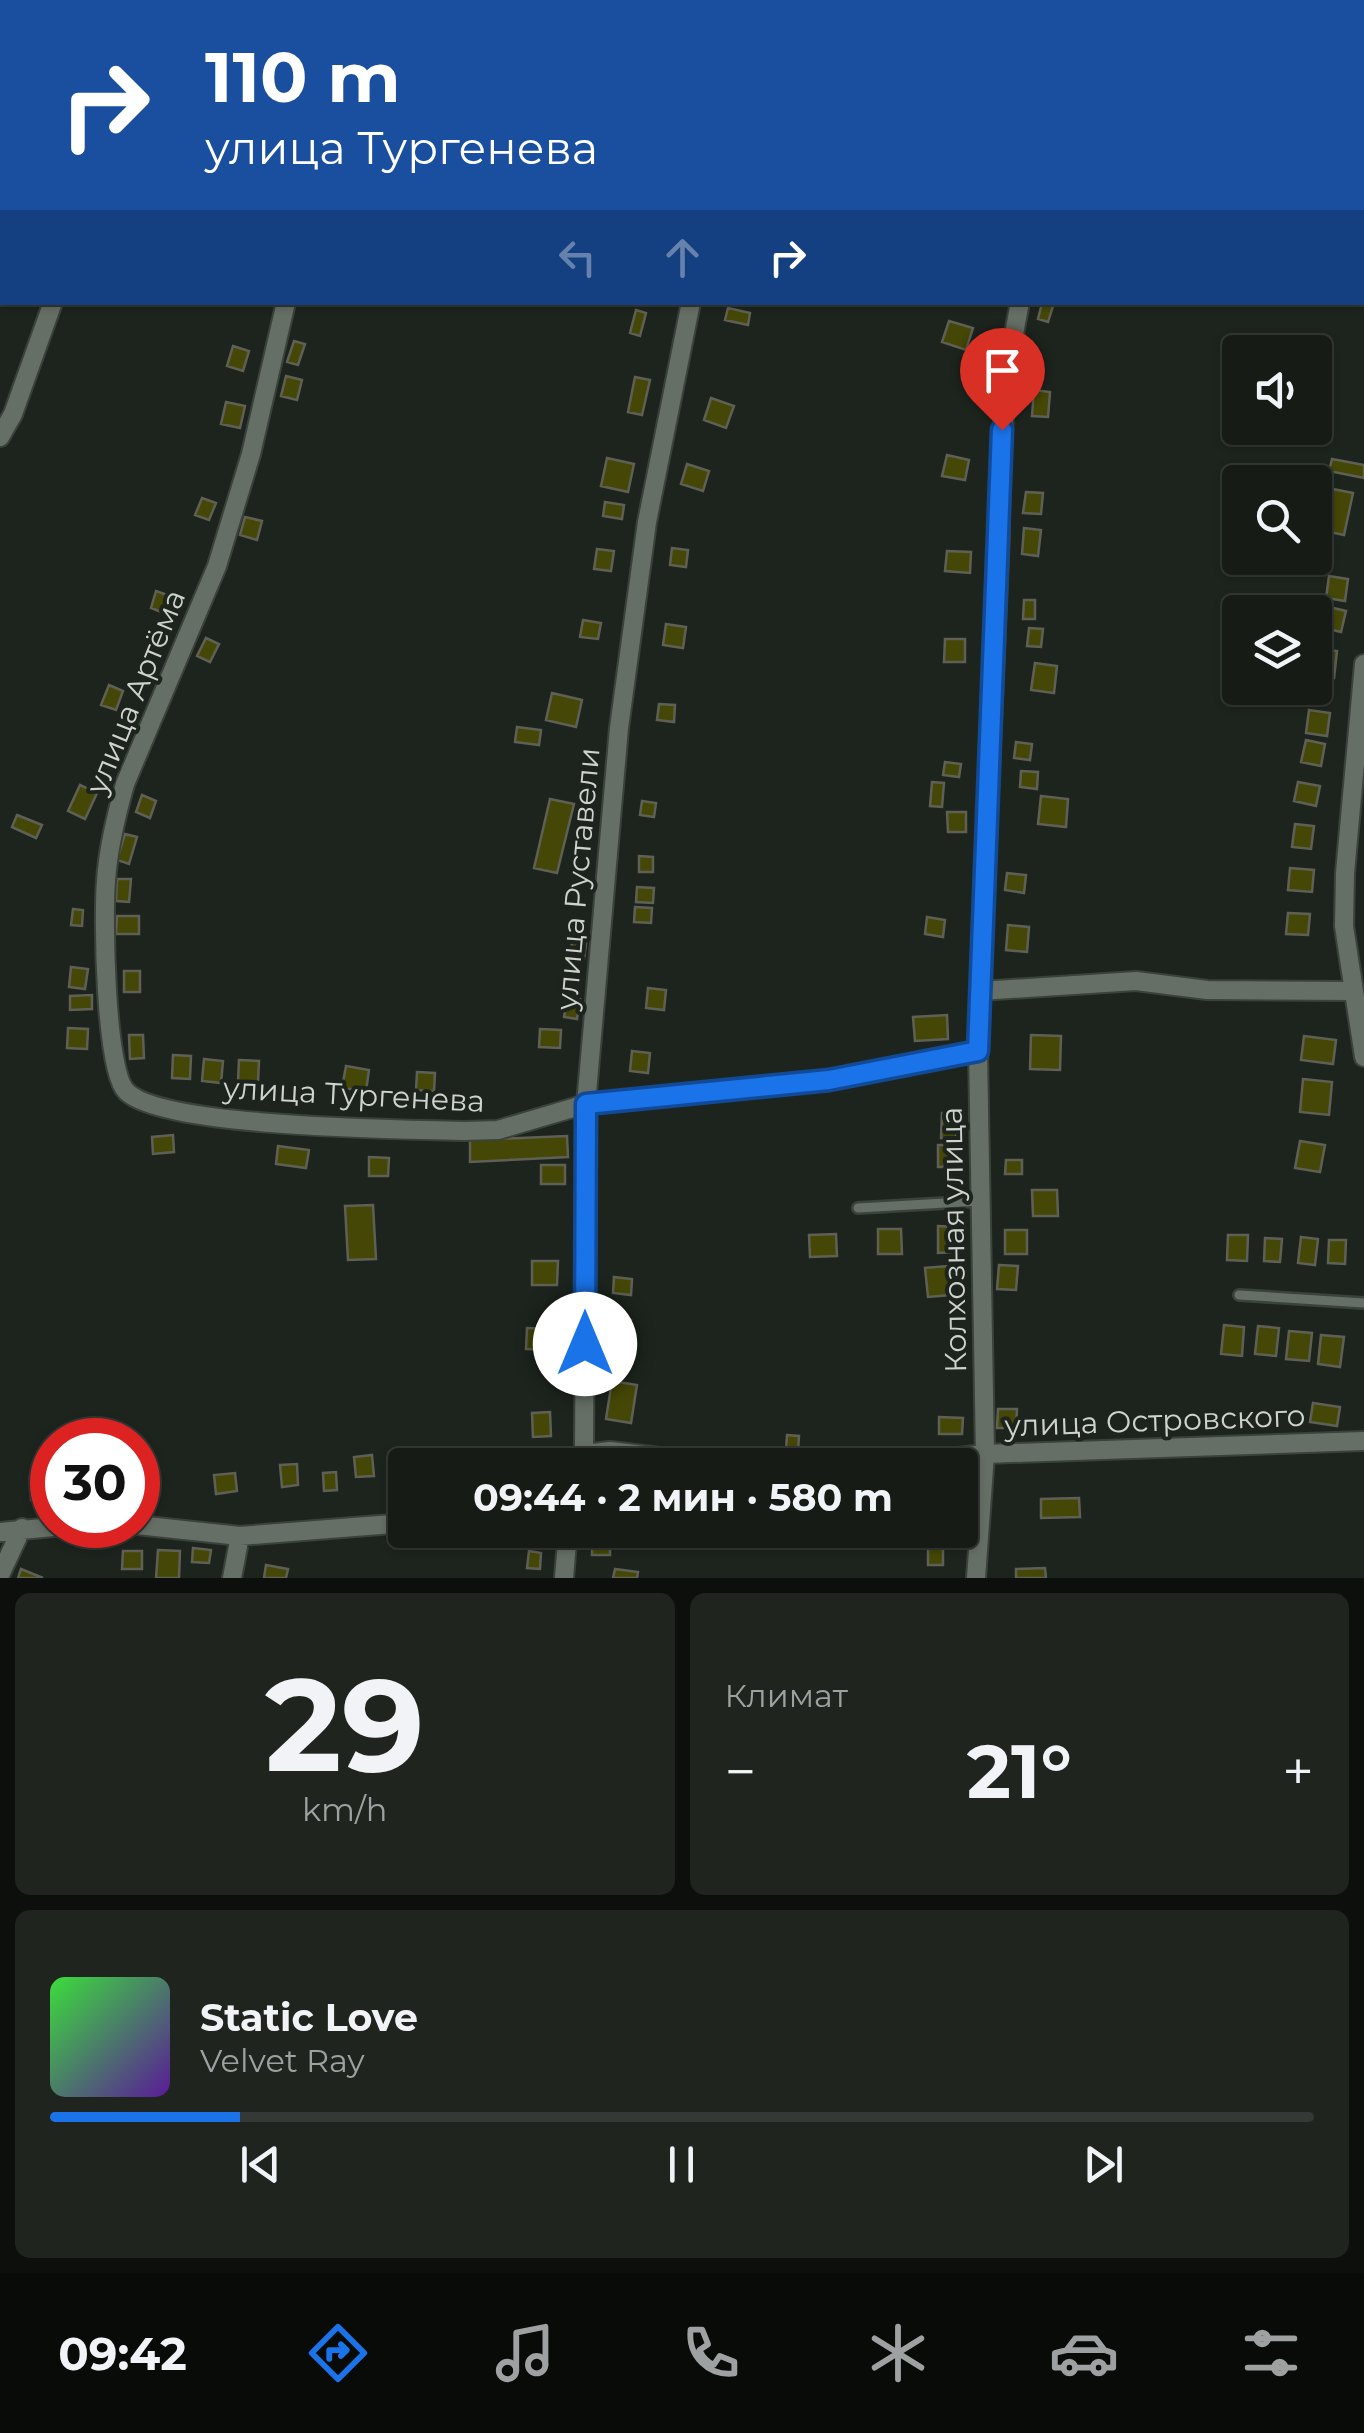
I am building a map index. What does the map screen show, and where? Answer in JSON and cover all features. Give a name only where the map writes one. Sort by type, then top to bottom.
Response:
[{"type":"street","points":[[0,436],[12,414],[52,305]]},
{"type":"street","name":"улица Артёма","points":[[141,1100],[126,1092],[116,1074],[112,1054],[105,882],[115,819],[125,784],[216,566],[251,454],[285,305]]},
{"type":"street","name":"улица Руставели","points":[[583,1448],[586,1104],[619,728],[646,522],[691,305]]},
{"type":"street","name":"Колхозная улица","points":[[976,1578],[985,1454],[980,991],[1000,460],[1010,352],[1019,305]]},
{"type":"street","points":[[1364,664],[1345,873],[1344,926],[1364,1057]]},
{"type":"street","points":[[980,991],[1136,981],[1207,990],[1353,991]]},
{"type":"street","name":"улица Тургенева","points":[[141,1100],[178,1111],[244,1122],[498,1130],[586,1104],[829,1080],[978,1051]]},
{"type":"street","name":"улица Островского","points":[[978,1455],[1364,1442]]},
{"type":"street","points":[[160,1527],[240,1536],[388,1524]]},
{"type":"street","points":[[0,1575],[22,1528]]},
{"type":"street","points":[[0,1532],[30,1528]]},
{"type":"street","points":[[232,1578],[240,1536]]},
{"type":"street","points":[[564,1578],[566,1548]]},
{"type":"lane","points":[[858,1208],[980,1201]]},
{"type":"lane","points":[[1239,1295],[1364,1303]]},
{"type":"building","points":[[1042,305],[1053,306],[1048,322],[1038,319]]},
{"type":"building","points":[[728,308],[750,313],[748,325],[725,320]]},
{"type":"building","points":[[636,310],[646,313],[640,336],[630,333]]},
{"type":"building","points":[[949,321],[973,328],[966,350],[942,342]]},
{"type":"building","points":[[294,341],[305,344],[298,365],[287,362]]},
{"type":"building","points":[[233,346],[249,351],[243,371],[227,366]]},
{"type":"building","points":[[286,376],[302,380],[297,400],[281,396]]},
{"type":"building","points":[[635,377],[650,380],[642,415],[628,412]]},
{"type":"building","points":[[1034,390],[1050,392],[1048,417],[1032,416]]},
{"type":"building","points":[[711,398],[734,406],[726,428],[704,420]]},
{"type":"building","points":[[226,402],[245,406],[240,428],[221,424]]},
{"type":"building","points":[[947,455],[969,460],[965,480],[942,476]]},
{"type":"building","points":[[607,458],[634,464],[628,492],[601,486]]},
{"type":"building","points":[[1332,459],[1364,465],[1364,478],[1332,472]]},
{"type":"building","points":[[687,464],[709,471],[703,491],[681,484]]},
{"type":"building","points":[[1332,489],[1353,493],[1344,535],[1332,533]]},
{"type":"building","points":[[1026,492],[1043,493],[1041,514],[1023,513]]},
{"type":"building","points":[[202,498],[216,503],[209,520],[195,515]]},
{"type":"building","points":[[605,502],[624,505],[622,519],[603,516]]},
{"type":"building","points":[[245,517],[262,521],[257,540],[240,535]]},
{"type":"building","points":[[1024,528],[1041,530],[1038,556],[1022,554]]},
{"type":"building","points":[[672,548],[688,550],[686,567],[670,565]]},
{"type":"building","points":[[597,549],[614,551],[611,571],[594,569]]},
{"type":"building","points":[[947,551],[971,552],[970,573],[945,571]]},
{"type":"building","points":[[1329,576],[1348,579],[1345,601],[1326,595]]},
{"type":"building","points":[[156,591],[170,596],[164,613],[151,608]]},
{"type":"building","points":[[1024,600],[1035,600],[1035,619],[1023,619]]},
{"type":"building","points":[[1332,608],[1346,611],[1341,632],[1332,630]]},
{"type":"building","points":[[583,620],[601,623],[598,639],[580,637]]},
{"type":"building","points":[[666,624],[686,627],[683,648],[663,645]]},
{"type":"building","points":[[1029,628],[1043,629],[1041,647],[1027,646]]},
{"type":"building","points":[[206,638],[219,644],[210,662],[197,656]]},
{"type":"building","points":[[945,639],[965,639],[965,662],[944,662]]},
{"type":"building","points":[[1332,650],[1337,651],[1332,678]]},
{"type":"building","points":[[1035,663],[1057,666],[1054,693],[1031,690]]},
{"type":"building","points":[[109,685],[123,691],[116,710],[101,705]]},
{"type":"building","points":[[552,693],[582,700],[576,727],[546,720]]},
{"type":"building","points":[[659,704],[675,705],[674,722],[657,720]]},
{"type":"building","points":[[1309,710],[1330,713],[1327,736],[1306,733]]},
{"type":"building","points":[[517,727],[541,730],[539,745],[515,742]]},
{"type":"building","points":[[1306,740],[1325,744],[1321,766],[1301,762]]},
{"type":"building","points":[[1016,742],[1032,744],[1030,760],[1014,758]]},
{"type":"building","points":[[945,762],[961,764],[959,777],[943,775]]},
{"type":"building","points":[[1021,771],[1038,772],[1037,789],[1020,787]]},
{"type":"building","points":[[932,782],[944,783],[942,807],[930,806]]},
{"type":"building","points":[[1298,782],[1320,786],[1316,806],[1294,801]]},
{"type":"building","points":[[80,785],[97,793],[85,819],[68,811]]},
{"type":"building","points":[[142,795],[156,801],[150,818],[136,812]]},
{"type":"building","points":[[1041,796],[1068,799],[1066,827],[1038,824]]},
{"type":"building","points":[[550,799],[574,804],[557,873],[534,868]]},
{"type":"building","points":[[642,801],[656,803],[654,817],[640,815]]},
{"type":"building","points":[[947,812],[966,812],[966,832],[948,832]]},
{"type":"building","points":[[17,815],[42,825],[36,838],[12,827]]},
{"type":"building","points":[[1295,824],[1314,826],[1311,849],[1292,847]]},
{"type":"building","points":[[125,834],[137,837],[129,864],[117,860]]},
{"type":"building","points":[[639,856],[653,857],[653,872],[639,872]]},
{"type":"building","points":[[1290,868],[1314,870],[1312,892],[1288,890]]},
{"type":"building","points":[[1007,873],[1026,875],[1024,893],[1005,890]]},
{"type":"building","points":[[117,879],[131,879],[129,902],[116,901]]},
{"type":"building","points":[[637,887],[654,888],[653,903],[636,902]]},
{"type":"building","points":[[635,907],[652,908],[651,923],[634,922]]},
{"type":"building","points":[[73,909],[83,910],[82,926],[71,925]]},
{"type":"building","points":[[1288,913],[1310,914],[1308,935],[1286,934]]},
{"type":"building","points":[[117,916],[139,916],[139,934],[116,934]]},
{"type":"building","points":[[927,917],[945,920],[943,937],[925,934]]},
{"type":"building","points":[[1008,925],[1029,927],[1027,952],[1006,950]]},
{"type":"building","points":[[573,934],[587,936],[584,959],[570,958]]},
{"type":"building","points":[[71,967],[88,969],[85,989],[69,987]]},
{"type":"building","points":[[124,971],[140,971],[140,992],[124,992]]},
{"type":"building","points":[[648,988],[666,990],[664,1010],[646,1008]]},
{"type":"building","points":[[92,995],[92,1009],[70,1010],[70,996]]},
{"type":"building","points":[[567,997],[580,999],[577,1019],[564,1017]]},
{"type":"building","points":[[947,1015],[948,1039],[915,1041],[913,1017]]},
{"type":"building","points":[[68,1028],[88,1029],[87,1049],[67,1048]]},
{"type":"building","points":[[540,1029],[561,1030],[560,1048],[539,1047]]},
{"type":"building","points":[[129,1035],[143,1035],[144,1058],[130,1059]]},
{"type":"building","points":[[1031,1035],[1061,1036],[1060,1070],[1030,1069]]},
{"type":"building","points":[[1304,1036],[1336,1040],[1333,1064],[1301,1060]]},
{"type":"building","points":[[632,1051],[650,1053],[648,1073],[630,1071]]},
{"type":"building","points":[[173,1055],[191,1056],[190,1079],[172,1078]]},
{"type":"building","points":[[204,1059],[223,1061],[221,1083],[202,1081]]},
{"type":"building","points":[[239,1060],[259,1061],[258,1082],[238,1081]]},
{"type":"building","points":[[346,1066],[369,1070],[366,1091],[342,1088]]},
{"type":"building","points":[[417,1072],[435,1073],[434,1091],[416,1090]]},
{"type":"building","points":[[1303,1079],[1332,1082],[1329,1115],[1300,1112]]},
{"type":"building","points":[[942,1113],[957,1114],[956,1139],[941,1138]]},
{"type":"building","points":[[173,1135],[174,1152],[153,1154],[152,1137]]},
{"type":"building","points":[[567,1136],[568,1157],[470,1162],[470,1140]]},
{"type":"building","points":[[1300,1141],[1325,1145],[1320,1172],[1295,1168]]},
{"type":"building","points":[[938,1145],[957,1145],[957,1167],[938,1167]]},
{"type":"building","points":[[278,1146],[309,1150],[306,1168],[276,1164]]},
{"type":"building","points":[[369,1157],[389,1158],[388,1176],[369,1176]]},
{"type":"building","points":[[1006,1160],[1022,1160],[1022,1174],[1005,1174]]},
{"type":"building","points":[[541,1165],[565,1165],[565,1184],[541,1184]]},
{"type":"building","points":[[1032,1190],[1057,1190],[1058,1216],[1033,1216]]},
{"type":"building","points":[[373,1205],[376,1259],[348,1260],[345,1206]]},
{"type":"building","points":[[938,1226],[956,1227],[956,1252],[938,1253]]},
{"type":"building","points":[[878,1229],[901,1229],[902,1254],[878,1254]]},
{"type":"building","points":[[1005,1230],[1027,1230],[1027,1254],[1005,1254]]},
{"type":"building","points":[[836,1234],[837,1256],[810,1257],[809,1235]]},
{"type":"building","points":[[1228,1235],[1248,1235],[1247,1261],[1227,1260]]},
{"type":"building","points":[[1301,1237],[1318,1239],[1315,1265],[1298,1263]]},
{"type":"building","points":[[1265,1238],[1282,1239],[1280,1262],[1264,1261]]},
{"type":"building","points":[[1329,1240],[1346,1240],[1345,1264],[1328,1263]]},
{"type":"building","points":[[532,1261],[558,1261],[557,1285],[532,1285]]},
{"type":"building","points":[[999,1265],[1018,1266],[1016,1290],[997,1289]]},
{"type":"building","points":[[948,1266],[951,1295],[928,1297],[925,1268]]},
{"type":"building","points":[[614,1277],[632,1279],[631,1295],[613,1293]]},
{"type":"building","points":[[609,1317],[631,1320],[629,1337],[607,1335]]},
{"type":"building","points":[[1224,1325],[1244,1327],[1242,1356],[1221,1354]]},
{"type":"building","points":[[1258,1326],[1279,1328],[1276,1356],[1255,1354]]},
{"type":"building","points":[[527,1328],[551,1329],[549,1350],[526,1349]]},
{"type":"building","points":[[1289,1331],[1312,1333],[1309,1361],[1286,1359]]},
{"type":"building","points":[[1321,1335],[1344,1337],[1340,1367],[1318,1364]]},
{"type":"building","points":[[612,1381],[637,1385],[631,1423],[606,1419]]},
{"type":"building","points":[[1313,1403],[1340,1407],[1337,1426],[1310,1422]]},
{"type":"building","points":[[998,1409],[1017,1409],[1016,1428],[997,1428]]},
{"type":"building","points":[[550,1412],[551,1436],[533,1437],[532,1413]]},
{"type":"building","points":[[939,1417],[963,1418],[962,1434],[939,1434]]},
{"type":"building","points":[[787,1435],[799,1436],[798,1448],[786,1448]]},
{"type":"building","points":[[372,1455],[374,1476],[356,1477],[354,1457]]},
{"type":"building","points":[[297,1464],[298,1485],[282,1487],[280,1465]]},
{"type":"building","points":[[336,1472],[337,1490],[324,1491],[323,1473]]},
{"type":"building","points":[[235,1473],[237,1491],[216,1494],[214,1475]]},
{"type":"building","points":[[1079,1498],[1080,1517],[1041,1518],[1041,1499]]},
{"type":"building","points":[[193,1548],[211,1550],[209,1563],[192,1562]]},
{"type":"building","points":[[592,1548],[610,1548],[610,1555],[592,1555]]},
{"type":"building","points":[[928,1548],[943,1548],[943,1565],[928,1565]]},
{"type":"building","points":[[158,1550],[180,1551],[179,1578],[156,1578]]},
{"type":"building","points":[[123,1551],[142,1551],[142,1569],[122,1569]]},
{"type":"building","points":[[529,1551],[541,1553],[540,1569],[527,1568]]},
{"type":"building","points":[[266,1565],[288,1569],[286,1578],[264,1578]]},
{"type":"building","points":[[1045,1568],[1046,1578],[1016,1578],[1016,1569]]},
{"type":"building","points":[[21,1569],[43,1578],[18,1578]]},
{"type":"building","points":[[615,1569],[638,1572],[637,1578],[613,1578]]},
{"type":"route","points":[[585,1344],[586,1104],[829,1080],[978,1051],[1002,430]]}]
